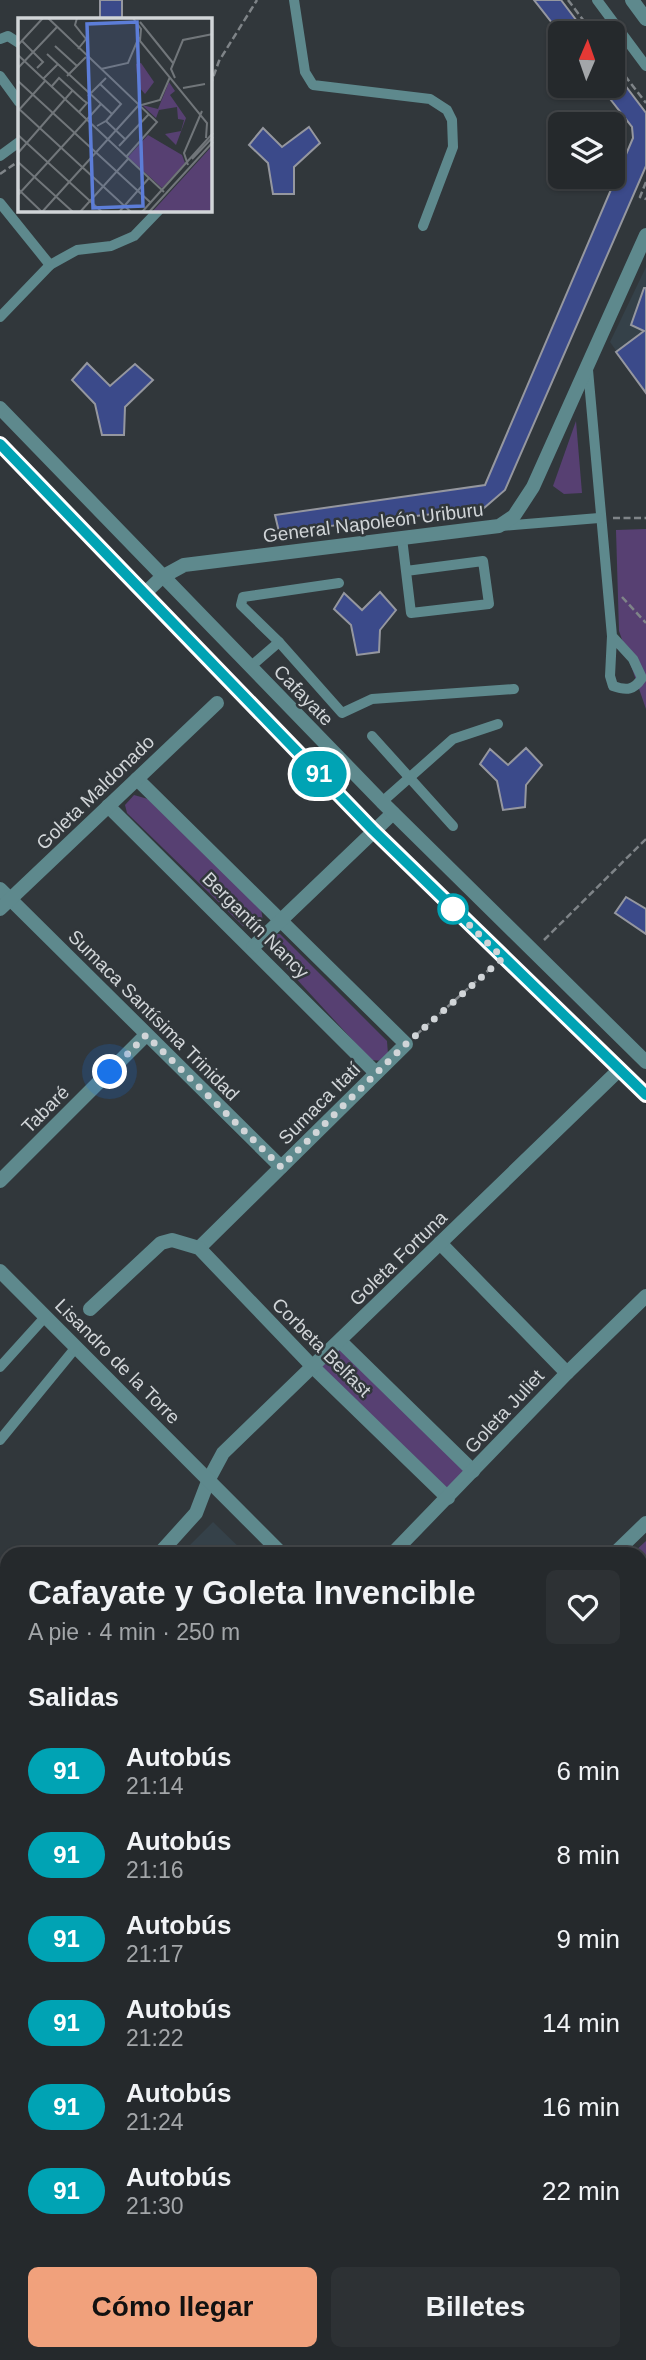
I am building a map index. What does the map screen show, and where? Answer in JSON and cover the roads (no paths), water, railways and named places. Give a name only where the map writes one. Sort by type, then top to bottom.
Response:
[{"type":"street","points":[[632,0],[646,19]]},
{"type":"street","name":"General Napoleón Uriburu","points":[[144,594],[162,577],[184,565],[499,526],[514,516],[533,487],[646,236]]},
{"type":"street","name":"Cafayate","points":[[0,408],[382,802],[531,952],[643,1057]]},
{"type":"street","points":[[0,444],[373,830],[646,1095]]},
{"type":"street","name":"Goleta Maldonado","points":[[3,899],[108,806],[217,703]]},
{"type":"street","name":"Bergantín Nancy","points":[[137,779],[406,1044]]},
{"type":"street","name":"Bergantín Nancy","points":[[108,806],[253,947],[376,1073]]},
{"type":"street","points":[[253,947],[393,813]]},
{"type":"street","name":"Sumaca Santísima Trinidad","points":[[3,899],[281,1167]]},
{"type":"street","name":"Tabaré","points":[[0,1181],[146,1035]]},
{"type":"street","name":"Sumaca Itatí","points":[[199,1248],[406,1044]]},
{"type":"street","name":"Goleta Fortuna","points":[[165,1547],[196,1513],[223,1453],[620,1069],[643,1057]]},
{"type":"street","points":[[90,1308],[161,1243],[172,1240],[199,1248]]},
{"type":"street","points":[[440,1243],[567,1373]]},
{"type":"street","name":"Corbeta Belfast","points":[[199,1248],[313,1367],[448,1498]]},
{"type":"street","name":"Lisandro de la Torre","points":[[0,1271],[275,1547]]},
{"type":"street","name":"Goleta Juliet","points":[[399,1547],[567,1373],[646,1296]]},
{"type":"street","name":"Corbeta Belfast","points":[[340,1341],[473,1471]]},
{"type":"street","points":[[621,1547],[646,1523]]},
{"type":"lane","points":[[294,0],[305,72],[313,85],[430,99],[447,110],[452,120],[453,147],[423,226]]},
{"type":"lane","points":[[597,0],[646,66]]},
{"type":"lane","points":[[0,39],[8,36],[18,42]]},
{"type":"lane","points":[[0,76],[18,101]]},
{"type":"lane","points":[[2,150],[18,142]]},
{"type":"lane","points":[[0,203],[50,265]]},
{"type":"lane","points":[[0,317],[50,265],[77,250],[111,246],[134,236],[157,212]]},
{"type":"lane","points":[[587,364],[612,636],[610,676],[613,686],[625,691],[636,687],[642,678],[639,668],[612,636]]},
{"type":"lane","points":[[499,526],[599,517]]},
{"type":"lane","points":[[402,538],[411,613],[489,604],[484,561],[406,571]]},
{"type":"lane","points":[[339,583],[243,597],[241,605],[279,642],[342,713],[372,699],[514,689]]},
{"type":"lane","points":[[250,667],[279,642]]},
{"type":"lane","points":[[382,802],[453,739],[498,724]]},
{"type":"lane","points":[[372,736],[453,826]]},
{"type":"lane","points":[[0,1367],[46,1315]]},
{"type":"lane","points":[[0,1440],[77,1346]]}]
